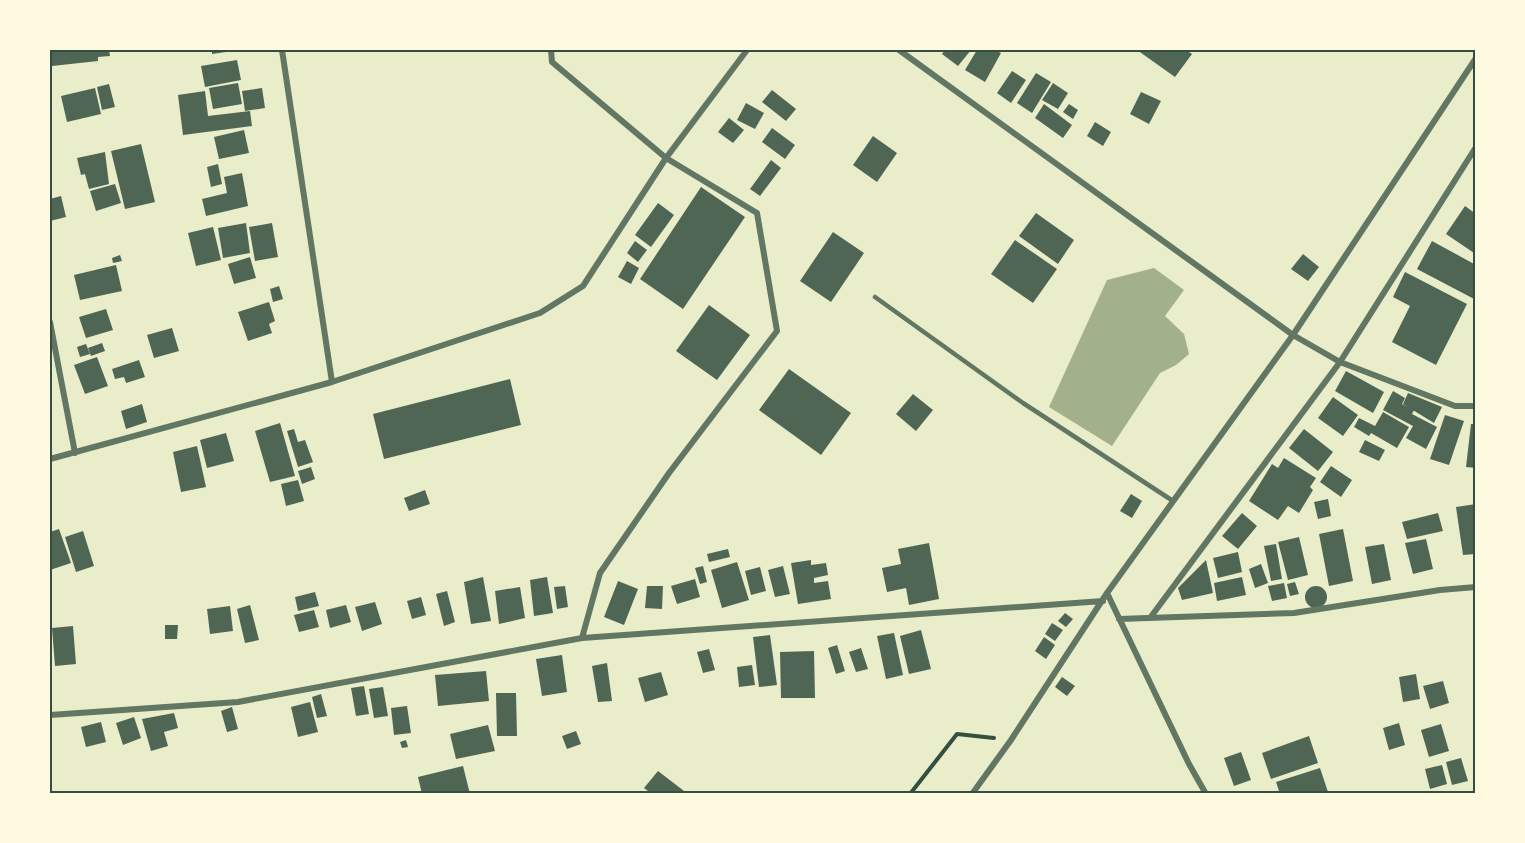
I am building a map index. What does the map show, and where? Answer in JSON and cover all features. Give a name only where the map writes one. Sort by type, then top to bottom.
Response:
[{"type":"street","points":[[282,50],[332,382]]},
{"type":"street","points":[[551,50],[552,62],[666,158],[757,213],[777,331],[669,473],[600,573],[582,639]]},
{"type":"street","points":[[50,459],[332,382],[540,313],[583,286],[666,158],[747,50]]},
{"type":"street","points":[[899,50],[1293,335],[1340,362],[1455,406],[1476,406]]},
{"type":"street","points":[[972,794],[1011,740],[1107,592],[1293,335],[1476,58]]},
{"type":"street","points":[[1150,618],[1340,362],[1476,147]]},
{"type":"street","points":[[50,322],[75,453]]},
{"type":"street","points":[[1119,619],[1294,614],[1440,590],[1476,587]]},
{"type":"street","points":[[1107,592],[1189,764],[1206,794]]},
{"type":"street","points":[[50,715],[238,702],[582,639],[1103,601]]},
{"type":"lane","points":[[875,297],[1023,404],[1173,501]]},
{"type":"path","points":[[910,794],[957,734],[1011,740]]},
{"type":"shaded area","points":[[1154,268],[1184,290],[1165,316],[1184,334],[1189,354],[1176,365],[1160,373],[1112,446],[1049,407],[1107,280]]},
{"type":"building","points":[[50,50],[109,50],[110,56],[98,57],[98,61],[52,66]]},
{"type":"building","points":[[212,50],[233,50],[233,51],[212,54]]},
{"type":"building","points":[[945,50],[971,50],[958,66],[942,54]]},
{"type":"building","points":[[977,50],[995,50],[1001,53],[985,82],[965,70]]},
{"type":"building","points":[[1137,50],[1186,50],[1192,54],[1175,77]]},
{"type":"building","points":[[237,60],[241,80],[205,87],[201,66]]},
{"type":"building","points":[[1012,71],[1026,80],[1011,103],[997,93]]},
{"type":"building","points":[[1036,73],[1051,82],[1032,113],[1017,103]]},
{"type":"building","points":[[238,83],[242,104],[213,109],[209,88]]},
{"type":"building","points":[[1053,83],[1068,93],[1058,109],[1042,100]]},
{"type":"building","points":[[109,84],[115,107],[102,110],[97,87]]},
{"type":"building","points":[[95,88],[101,114],[67,122],[61,96]]},
{"type":"building","points":[[262,88],[265,108],[245,111],[242,91]]},
{"type":"building","points":[[772,90],[796,109],[786,121],[762,102]]},
{"type":"building","points":[[205,91],[208,116],[250,111],[252,126],[183,135],[178,95]]},
{"type":"building","points":[[1141,92],[1161,101],[1149,124],[1130,114]]},
{"type":"building","points":[[746,103],[764,113],[755,129],[737,120]]},
{"type":"building","points":[[1044,104],[1072,125],[1063,138],[1035,118]]},
{"type":"building","points":[[1069,104],[1078,110],[1073,119],[1063,112]]},
{"type":"building","points":[[729,118],[744,130],[733,143],[718,132]]},
{"type":"building","points":[[1095,122],[1111,132],[1103,146],[1087,136]]},
{"type":"building","points":[[772,128],[795,145],[785,159],[762,142]]},
{"type":"building","points":[[244,130],[249,153],[219,159],[214,137]]},
{"type":"building","points":[[873,136],[897,153],[877,182],[853,165]]},
{"type":"building","points":[[141,144],[155,202],[125,209],[111,151]]},
{"type":"building","points":[[105,152],[109,184],[89,189],[85,174],[81,175],[77,158]]},
{"type":"building","points":[[771,160],[781,168],[760,196],[750,189]]},
{"type":"building","points":[[218,164],[222,184],[211,187],[207,167]]},
{"type":"building","points":[[242,173],[248,206],[206,216],[202,199],[227,193],[224,177]]},
{"type":"building","points":[[115,184],[121,203],[96,211],[90,191]]},
{"type":"building","points":[[701,187],[745,217],[683,309],[640,279]]},
{"type":"building","points":[[61,196],[66,217],[50,221],[50,199]]},
{"type":"building","points":[[658,203],[674,215],[651,247],[635,235]]},
{"type":"building","points":[[1465,206],[1476,214],[1474,253],[1446,234]]},
{"type":"building","points":[[1036,213],[1074,240],[1058,264],[1019,236]]},
{"type":"building","points":[[246,223],[250,253],[223,258],[218,228]]},
{"type":"building","points":[[272,223],[278,257],[255,261],[249,227]]},
{"type":"building","points":[[213,227],[221,260],[196,266],[188,233]]},
{"type":"building","points":[[833,232],[864,253],[831,302],[800,281]]},
{"type":"building","points":[[1015,240],[1057,269],[1033,303],[991,274]]},
{"type":"building","points":[[635,241],[647,250],[638,262],[627,253]]},
{"type":"building","points":[[1432,241],[1476,265],[1476,300],[1417,269]]},
{"type":"building","points":[[1303,254],[1319,267],[1308,281],[1291,269]]},
{"type":"building","points":[[120,255],[122,261],[113,263],[112,258]]},
{"type":"building","points":[[250,257],[256,278],[234,284],[228,264]]},
{"type":"building","points":[[627,261],[639,268],[631,284],[618,277]]},
{"type":"building","points":[[116,265],[122,291],[80,300],[74,275]]},
{"type":"building","points":[[1405,272],[1467,304],[1436,365],[1392,342],[1410,306],[1393,297]]},
{"type":"building","points":[[279,286],[283,299],[273,302],[270,289]]},
{"type":"building","points":[[269,302],[275,321],[269,324],[272,333],[248,341],[238,312]]},
{"type":"building","points":[[709,305],[750,335],[717,380],[676,351]]},
{"type":"building","points":[[106,309],[113,330],[86,338],[79,317]]},
{"type":"building","points":[[172,328],[179,351],[154,358],[147,335]]},
{"type":"building","points":[[102,343],[105,351],[91,356],[88,348]]},
{"type":"building","points":[[86,344],[90,354],[80,357],[77,347]]},
{"type":"building","points":[[97,357],[108,386],[85,394],[74,365]]},
{"type":"building","points":[[139,360],[145,377],[126,383],[124,377],[115,379],[112,369]]},
{"type":"building","points":[[789,369],[851,413],[821,455],[759,410]]},
{"type":"building","points":[[1346,371],[1384,392],[1373,413],[1335,391]]},
{"type":"building","points":[[510,379],[521,425],[384,459],[373,414]]},
{"type":"building","points":[[1393,391],[1405,398],[1402,404],[1414,410],[1412,414],[1437,427],[1426,449],[1406,438],[1413,426],[1383,410]]},
{"type":"building","points":[[1408,393],[1442,407],[1434,423],[1403,404]]},
{"type":"building","points":[[913,394],[933,410],[916,431],[896,414]]},
{"type":"building","points":[[1333,397],[1358,415],[1343,436],[1318,418]]},
{"type":"building","points":[[142,404],[147,422],[126,429],[121,411]]},
{"type":"building","points":[[1383,412],[1409,427],[1397,448],[1371,433],[1369,436],[1354,427],[1359,418],[1375,426]]},
{"type":"building","points":[[1445,415],[1464,421],[1449,465],[1430,459]]},
{"type":"building","points":[[280,423],[295,476],[270,482],[255,431]]},
{"type":"building","points":[[1471,424],[1476,424],[1476,468],[1466,467]]},
{"type":"building","points":[[294,429],[298,442],[305,440],[313,462],[298,467],[287,431]]},
{"type":"building","points":[[1304,429],[1333,452],[1318,471],[1289,448]]},
{"type":"building","points":[[226,433],[234,461],[207,468],[200,440]]},
{"type":"building","points":[[1365,440],[1385,450],[1379,461],[1359,452]]},
{"type":"building","points":[[197,446],[206,487],[181,492],[173,452]]},
{"type":"building","points":[[1284,458],[1316,478],[1310,487],[1313,490],[1299,513],[1288,506],[1278,520],[1249,501],[1272,464],[1278,468]]},
{"type":"building","points":[[1331,466],[1352,480],[1341,497],[1320,482]]},
{"type":"building","points":[[311,467],[315,479],[302,484],[298,471]]},
{"type":"building","points":[[298,480],[304,501],[286,506],[281,484]]},
{"type":"building","points":[[425,490],[430,504],[409,511],[404,498]]},
{"type":"building","points":[[1131,494],[1142,501],[1132,518],[1120,511]]},
{"type":"building","points":[[1328,499],[1331,516],[1318,519],[1314,502]]},
{"type":"building","points":[[1476,504],[1476,554],[1463,555],[1456,507]]},
{"type":"building","points":[[1242,513],[1257,526],[1238,549],[1222,536]]},
{"type":"building","points":[[1438,513],[1443,531],[1407,539],[1402,522]]},
{"type":"building","points":[[59,529],[71,563],[50,570],[50,532]]},
{"type":"building","points":[[1343,529],[1353,581],[1329,586],[1319,534]]},
{"type":"building","points":[[83,531],[94,566],[76,572],[65,537]]},
{"type":"building","points":[[1299,537],[1308,575],[1288,580],[1278,542]]},
{"type":"building","points":[[1426,539],[1433,569],[1413,574],[1405,543]]},
{"type":"building","points":[[929,543],[939,599],[909,605],[906,588],[887,592],[882,568],[901,564],[898,549]]},
{"type":"building","points":[[1276,544],[1282,579],[1271,581],[1264,546]]},
{"type":"building","points":[[1384,544],[1391,580],[1372,584],[1365,547]]},
{"type":"building","points":[[728,549],[730,557],[709,562],[707,554]]},
{"type":"building","points":[[1238,552],[1242,572],[1218,578],[1213,558]]},
{"type":"building","points":[[811,560],[811,565],[826,563],[828,575],[814,578],[814,583],[828,581],[831,599],[798,604],[791,563]]},
{"type":"building","points":[[1206,560],[1213,593],[1182,600],[1178,588]]},
{"type":"building","points":[[737,562],[749,600],[722,608],[711,570]]},
{"type":"building","points":[[1261,564],[1268,583],[1255,588],[1249,569]]},
{"type":"building","points":[[703,566],[707,582],[700,584],[695,568]]},
{"type":"building","points":[[783,566],[790,594],[775,597],[768,570]]},
{"type":"building","points":[[760,567],[766,591],[751,595],[745,571]]},
{"type":"building","points":[[483,577],[491,621],[471,624],[464,582]]},
{"type":"building","points":[[547,577],[553,613],[534,616],[530,580]]},
{"type":"building","points":[[1242,577],[1246,595],[1217,601],[1214,583]]},
{"type":"building","points":[[695,579],[700,597],[677,604],[671,586]]},
{"type":"building","points":[[618,581],[638,589],[624,625],[604,617]]},
{"type":"building","points":[[1295,582],[1299,594],[1290,596],[1287,584]]},
{"type":"building","points":[[1284,583],[1287,598],[1272,601],[1268,586]]},
{"type":"building","points":[[565,586],[568,607],[557,609],[554,587]]},
{"type":"building","points":[[647,586],[663,586],[662,609],[645,608]]},
{"type":"building","points":[[1316,586],[1324,589],[1327,597],[1324,605],[1316,608],[1308,605],[1305,597],[1308,589]]},
{"type":"building","points":[[520,587],[525,618],[499,624],[495,591]]},
{"type":"building","points":[[447,591],[455,622],[444,626],[436,594]]},
{"type":"building","points":[[315,592],[319,606],[298,611],[295,597]]},
{"type":"building","points":[[421,597],[426,615],[412,619],[407,601]]},
{"type":"building","points":[[375,602],[382,624],[362,631],[355,607]]},
{"type":"building","points":[[250,605],[259,640],[245,643],[237,609]]},
{"type":"building","points":[[346,605],[351,622],[330,628],[326,610]]},
{"type":"building","points":[[230,606],[233,631],[210,634],[207,609]]},
{"type":"building","points":[[314,610],[319,627],[299,632],[294,615]]},
{"type":"building","points":[[1065,613],[1073,619],[1066,627],[1058,621]]},
{"type":"building","points":[[1052,623],[1063,630],[1055,641],[1045,634]]},
{"type":"building","points":[[165,625],[178,625],[177,639],[165,639]]},
{"type":"building","points":[[73,626],[76,664],[55,666],[52,628]]},
{"type":"building","points":[[921,630],[931,669],[909,674],[900,636]]},
{"type":"building","points":[[894,633],[903,675],[886,679],[877,636]]},
{"type":"building","points":[[770,635],[777,685],[759,687],[753,637]]},
{"type":"building","points":[[1044,637],[1055,645],[1046,659],[1035,651]]},
{"type":"building","points":[[837,645],[845,671],[836,674],[828,648]]},
{"type":"building","points":[[861,648],[868,669],[856,672],[849,652]]},
{"type":"building","points":[[709,649],[715,670],[703,673],[697,652]]},
{"type":"building","points":[[814,651],[815,698],[781,698],[780,652]]},
{"type":"building","points":[[562,655],[567,692],[542,696],[536,659]]},
{"type":"building","points":[[607,663],[612,701],[598,702],[592,666]]},
{"type":"building","points":[[752,665],[755,685],[739,687],[737,667]]},
{"type":"building","points":[[486,671],[489,701],[438,706],[435,675]]},
{"type":"building","points":[[661,672],[668,695],[645,702],[638,678]]},
{"type":"building","points":[[1416,674],[1420,699],[1403,702],[1399,677]]},
{"type":"building","points":[[1062,677],[1075,686],[1067,696],[1055,687]]},
{"type":"building","points":[[1443,681],[1449,703],[1430,709],[1423,686]]},
{"type":"building","points":[[364,686],[369,714],[356,716],[351,688]]},
{"type":"building","points":[[383,687],[388,716],[374,718],[369,689]]},
{"type":"building","points":[[496,693],[516,693],[517,736],[497,736]]},
{"type":"building","points":[[321,694],[327,716],[317,718],[312,697]]},
{"type":"building","points":[[310,702],[318,732],[298,737],[291,707]]},
{"type":"building","points":[[407,706],[411,733],[394,735],[391,708]]},
{"type":"building","points":[[232,707],[238,729],[227,732],[221,711]]},
{"type":"building","points":[[174,713],[178,728],[164,732],[168,746],[151,751],[142,719]]},
{"type":"building","points":[[134,717],[141,738],[123,745],[116,723]]},
{"type":"building","points":[[101,722],[106,742],[86,747],[81,727]]},
{"type":"building","points":[[1399,723],[1405,745],[1389,750],[1383,728]]},
{"type":"building","points":[[1441,724],[1449,751],[1429,757],[1421,730]]},
{"type":"building","points":[[488,725],[495,751],[456,759],[450,734]]},
{"type":"building","points":[[576,731],[581,744],[567,749],[562,736]]},
{"type":"building","points":[[1309,736],[1318,763],[1271,779],[1262,753]]},
{"type":"building","points":[[406,740],[408,747],[402,748],[400,742]]},
{"type":"building","points":[[1241,752],[1251,780],[1234,786],[1224,758]]},
{"type":"building","points":[[1461,758],[1468,781],[1452,785],[1446,762]]},
{"type":"building","points":[[1442,765],[1447,784],[1430,789],[1425,769]]},
{"type":"building","points":[[463,766],[470,794],[422,794],[418,777]]},
{"type":"building","points":[[1320,768],[1328,792],[1280,794],[1276,782]]},
{"type":"building","points":[[658,771],[688,794],[652,794],[644,788]]}]
